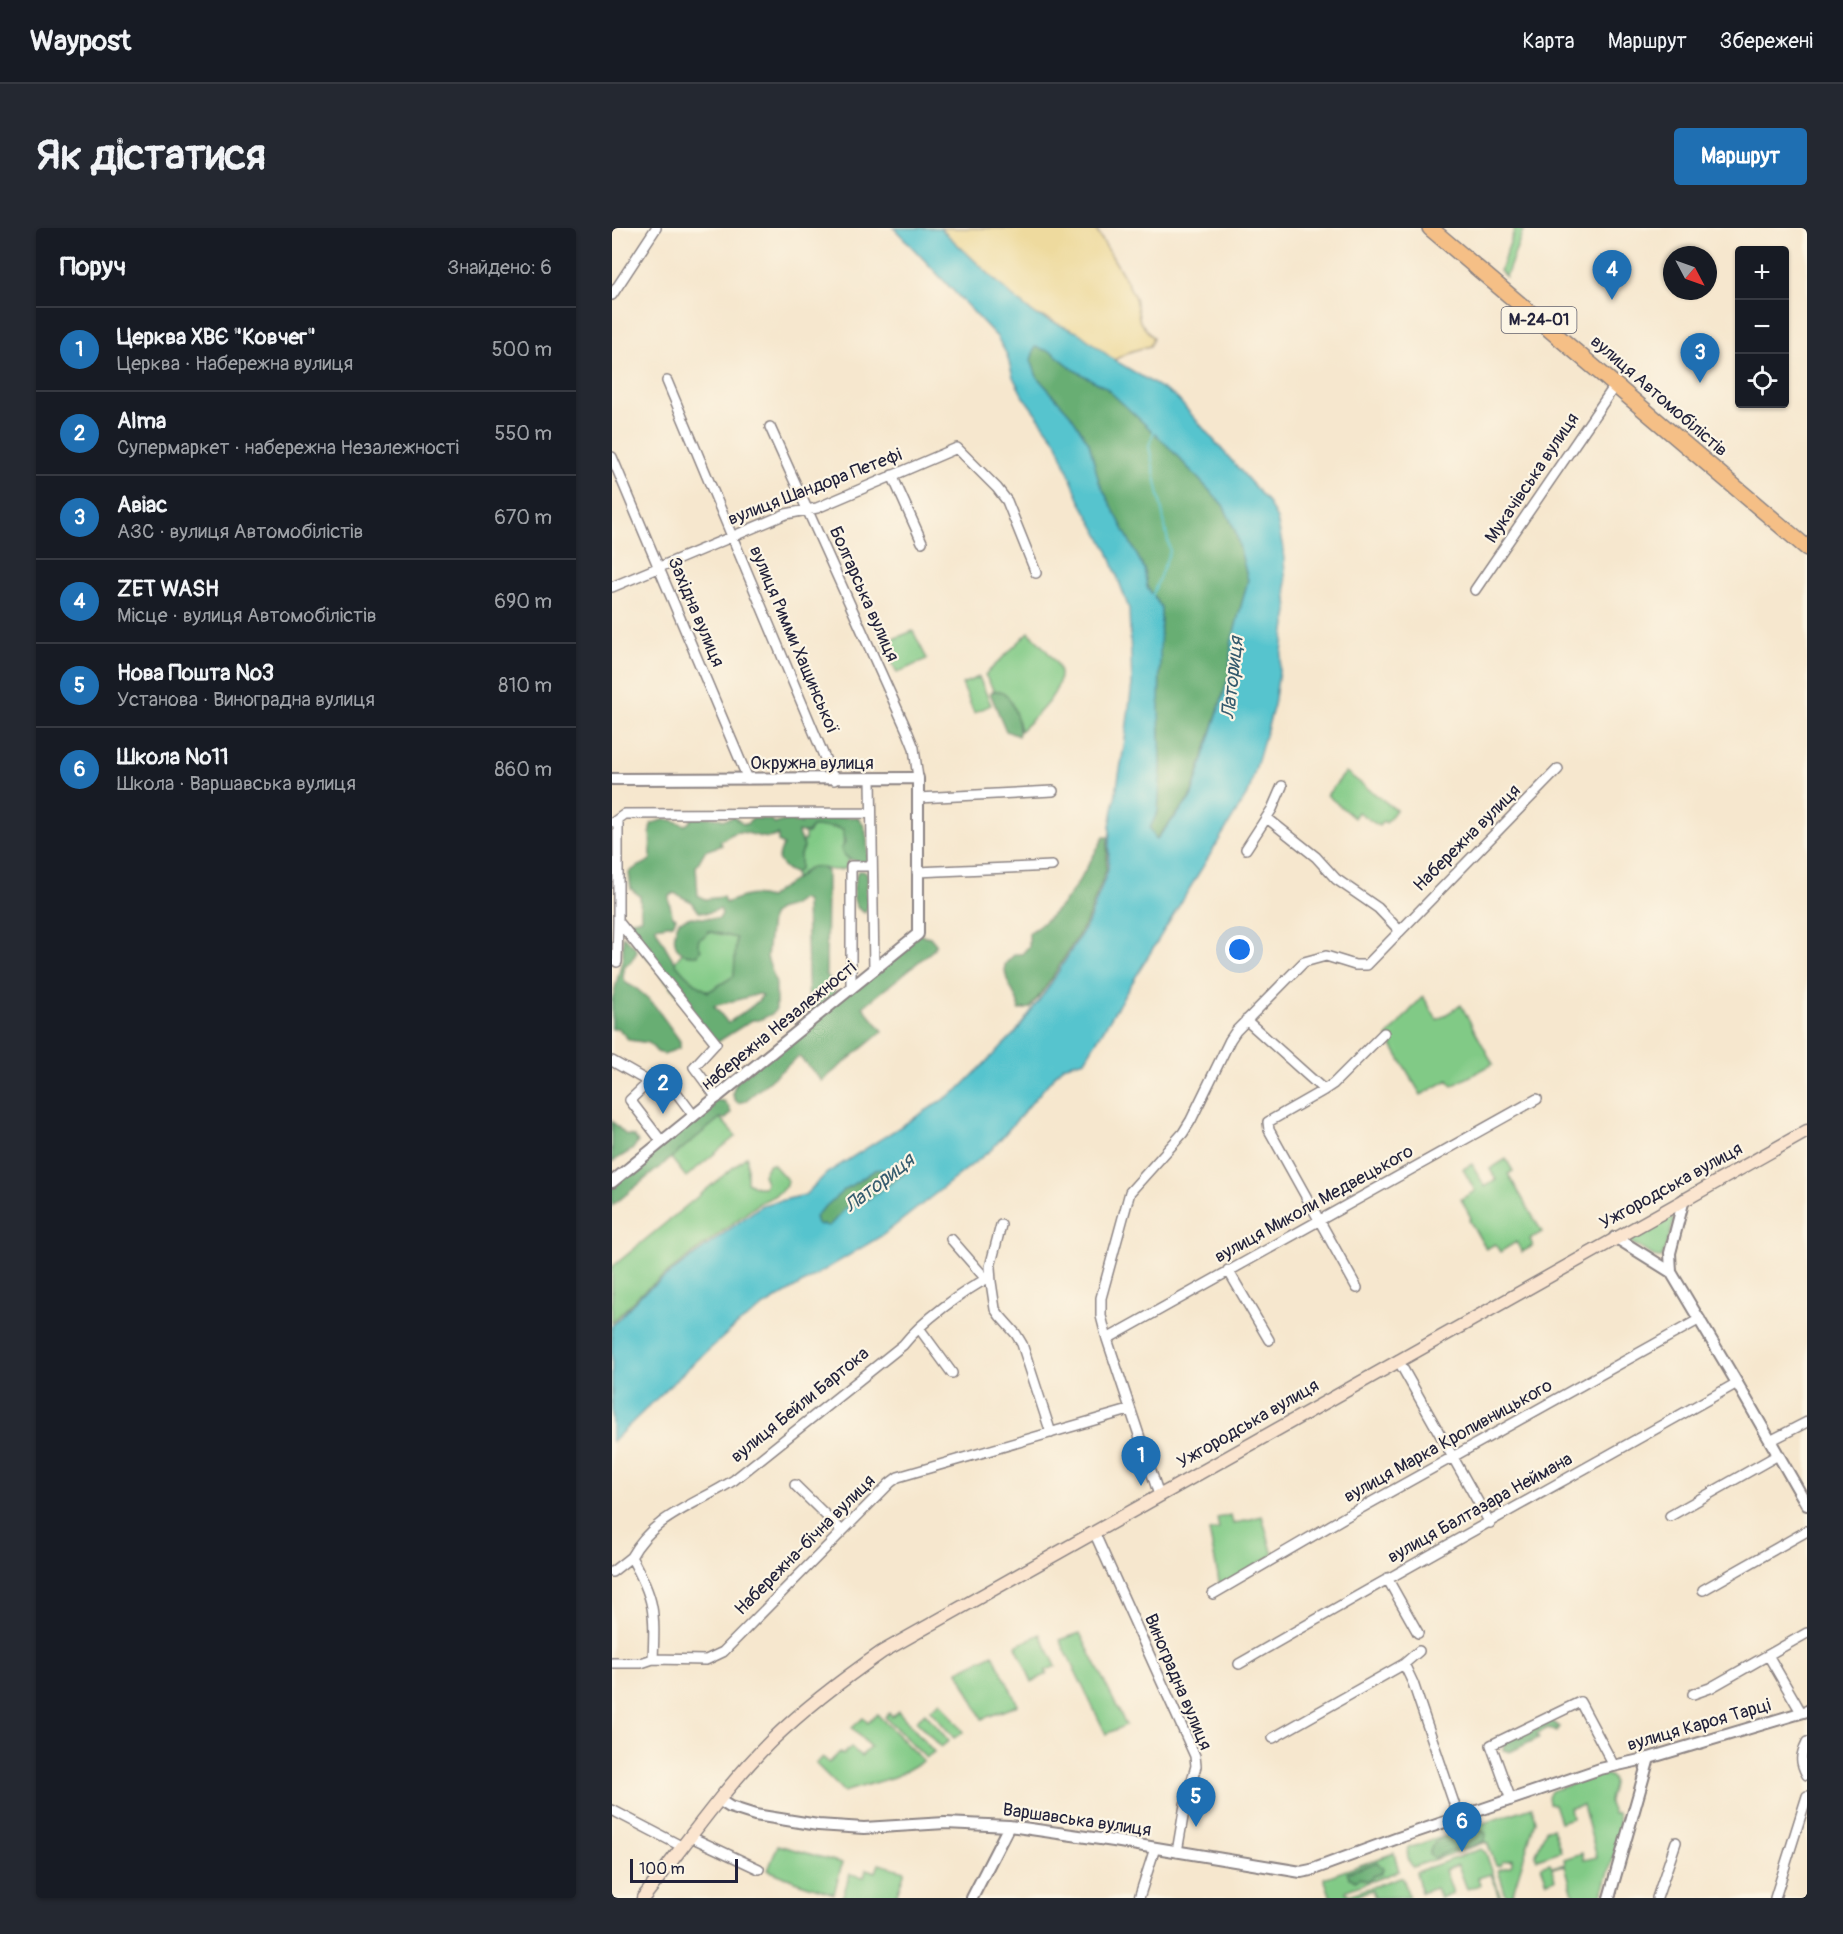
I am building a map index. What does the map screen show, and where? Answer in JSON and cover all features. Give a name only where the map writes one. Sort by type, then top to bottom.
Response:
[{"type":"highway","name":"вулиця Автомобілістів","points":[[1430,228],[1807,548]]},
{"type":"main road","name":"Ужгородська вулиця","points":[[643,1898],[738,1777],[777,1736],[811,1705],[859,1668],[906,1637],[1807,1131]]},
{"type":"street","points":[[612,295],[656,228]]},
{"type":"street","name":"вулиця Римми Хащинської","points":[[667,381],[834,780]]},
{"type":"street","name":"Мукачівська вулиця","points":[[1475,590],[1616,384]]},
{"type":"street","name":"Болгарська вулиця","points":[[771,427],[908,733],[914,748],[918,778]]},
{"type":"street","name":"вулиця Шандора Петефі","points":[[612,587],[786,514],[817,508],[957,448],[1007,501],[1036,573]]},
{"type":"street","name":"Західна вулиця","points":[[612,457],[748,779]]},
{"type":"street","points":[[892,475],[922,542]]},
{"type":"street","name":"Набережна вулиця","points":[[1159,1495],[1129,1410],[1101,1316],[1101,1298],[1130,1192],[1183,1133],[1230,1040],[1246,1020],[1304,962],[1326,956],[1355,965],[1367,965],[1558,769]]},
{"type":"street","points":[[918,778],[917,872],[1052,866]]},
{"type":"street","name":"Окружна вулиця","points":[[612,779],[918,778]]},
{"type":"street","points":[[871,779],[874,970]]},
{"type":"street","points":[[1246,849],[1267,818],[1282,786]]},
{"type":"street","points":[[918,798],[1053,791]]},
{"type":"street","points":[[617,962],[615,821],[625,814],[870,813]]},
{"type":"street","points":[[1267,818],[1316,857],[1336,879],[1378,908],[1399,930]]},
{"type":"street","points":[[851,988],[851,866],[872,866]]},
{"type":"street","name":"набережна Незалежності","points":[[612,1182],[918,934],[917,872]]},
{"type":"street","points":[[618,921],[716,1043],[694,1067],[717,1098]]},
{"type":"street","points":[[1246,1020],[1324,1090]]},
{"type":"street","points":[[1357,1288],[1269,1130],[1268,1122],[1333,1084],[1384,1033]]},
{"type":"street","points":[[612,1061],[649,1082],[676,1092],[694,1116]]},
{"type":"street","points":[[649,1082],[630,1100],[662,1142]]},
{"type":"street","name":"вулиця Миколи Медвецького","points":[[1107,1339],[1537,1099]]},
{"type":"street","points":[[1671,1272],[1670,1252],[1684,1199]]},
{"type":"street","points":[[1001,1226],[988,1278],[995,1309],[1017,1334],[1022,1344],[1051,1433]]},
{"type":"street","points":[[1615,1237],[1671,1272],[1807,1505]]},
{"type":"street","points":[[951,1239],[988,1278]]},
{"type":"street","points":[[1228,1270],[1269,1340]]},
{"type":"street","name":"вулиця Бейли Бартока","points":[[612,1572],[631,1557],[643,1538],[662,1520],[734,1480],[903,1345],[919,1328],[954,1300],[988,1278]]},
{"type":"street","name":"вулиця Марка Кропивницького","points":[[1213,1594],[1345,1517],[1700,1319]]},
{"type":"street","points":[[919,1328],[952,1372]]},
{"type":"street","points":[[1398,1360],[1490,1523]]},
{"type":"street","name":"вулиця Балтазара Неймана","points":[[1239,1664],[1387,1578],[1490,1523],[1737,1383]]},
{"type":"street","name":"Набережна-бічна вулиця","points":[[612,1663],[641,1663],[653,1659],[706,1660],[723,1652],[898,1477],[1129,1410]]},
{"type":"street","points":[[1770,1441],[1807,1422]]},
{"type":"street","points":[[1670,1516],[1778,1455]]},
{"type":"street","points":[[795,1485],[842,1531]]},
{"type":"street","points":[[1703,1590],[1807,1531]]},
{"type":"street","name":"Виноградна вулиця","points":[[1094,1532],[1195,1756],[1196,1766],[1185,1805],[1177,1852]]},
{"type":"street","points":[[631,1557],[651,1596],[653,1659]]},
{"type":"street","points":[[1387,1578],[1418,1633]]},
{"type":"street","points":[[1694,1694],[1710,1688],[1807,1632]]},
{"type":"street","points":[[1273,1738],[1404,1664],[1419,1651]]},
{"type":"street","points":[[1768,1654],[1804,1712]]},
{"type":"street","points":[[1404,1664],[1413,1683],[1459,1818]]},
{"type":"street","name":"вулиця Кароя Тарці","points":[[1511,1800],[1491,1745],[1580,1702],[1614,1766],[1649,1758],[1804,1712]]},
{"type":"street","points":[[1807,1742],[1801,1761],[1807,1775]]},
{"type":"street","points":[[1609,1898],[1649,1758]]},
{"type":"street","name":"Варшавська вулиця","points":[[719,1800],[730,1807],[755,1815],[843,1828],[945,1823],[1010,1827],[1288,1870],[1311,1870],[1398,1838],[1614,1766]]},
{"type":"street","points":[[1775,1898],[1807,1796]]},
{"type":"street","points":[[612,1810],[759,1869]]},
{"type":"street","points":[[972,1898],[1010,1827]]},
{"type":"street","points":[[1657,1898],[1676,1842]]},
{"type":"street","points":[[1139,1898],[1155,1848]]},
{"type":"green space","points":[[1515,228],[1524,228],[1506,277],[1500,271]]},
{"type":"green space","points":[[1035,347],[1052,352],[1076,371],[1105,387],[1165,443],[1223,505],[1235,530],[1248,580],[1231,644],[1230,673],[1190,798],[1155,840],[1150,828],[1158,811],[1161,767],[1159,710],[1161,607],[1147,587],[1144,569],[1099,482],[1089,443],[1070,414],[1037,377],[1031,360]]},
{"type":"green space","points":[[913,631],[927,659],[897,673],[883,643]]},
{"type":"green space","points":[[1029,632],[1054,660],[1060,677],[1058,686],[1047,703],[1020,731],[1015,712],[1009,701],[1005,696],[994,691],[985,675]]},
{"type":"green space","points":[[979,677],[991,705],[974,713],[962,684]]},
{"type":"green space","points":[[994,691],[1004,693],[1010,701],[1017,720],[1018,736],[1006,731],[990,693]]},
{"type":"green space","points":[[1346,772],[1396,810],[1386,823],[1383,821],[1379,826],[1358,812],[1354,818],[1327,795]]},
{"type":"green space","points":[[715,817],[724,820],[734,817],[743,824],[747,824],[752,818],[772,820],[775,824],[788,820],[801,824],[800,820],[803,817],[857,817],[861,821],[867,836],[868,858],[866,862],[852,860],[843,854],[841,850],[845,842],[843,829],[812,827],[807,833],[798,832],[804,848],[800,854],[800,869],[795,873],[785,868],[778,859],[783,845],[778,842],[778,835],[763,837],[744,832],[731,834],[720,841],[722,845],[705,851],[696,867],[698,896],[705,899],[723,897],[725,903],[751,895],[769,898],[813,867],[827,871],[826,974],[833,983],[835,993],[813,1012],[809,1011],[806,902],[802,899],[790,907],[778,910],[771,919],[767,957],[776,984],[776,1009],[772,1014],[759,1020],[752,1020],[716,1043],[618,921],[641,919],[640,896],[631,889],[629,873],[651,859],[650,828],[652,823],[669,820],[685,825],[692,818]],"holes":[[[674,893],[692,902],[699,912],[707,913],[720,909],[722,914],[719,919],[691,917],[679,921],[675,935],[676,946],[679,950],[690,955],[698,955],[701,950],[698,944],[699,939],[706,936],[708,931],[736,938],[734,976],[708,992],[689,978],[676,964],[655,927],[673,924],[676,918],[672,915],[669,896]],[[759,994],[762,996],[755,1004],[728,1023],[714,1006]]]},
{"type":"green space","points":[[812,827],[843,829],[844,855],[850,860],[847,861],[846,868],[838,870],[810,868],[795,880],[795,873],[800,869],[800,854],[804,848],[805,832],[808,834]]},
{"type":"green space","points":[[1104,837],[1108,837],[1106,870],[1086,923],[1048,984],[1030,1008],[1019,1010],[1007,979],[1005,964],[1015,954],[1022,954],[1029,946],[1029,933],[1064,902],[1081,878]]},
{"type":"green space","points":[[858,871],[867,873],[869,904],[865,913],[857,907],[854,899],[854,884]]},
{"type":"green space","points":[[701,930],[737,938],[734,977],[708,992],[691,981],[674,963]]},
{"type":"green space","points":[[918,934],[930,937],[936,944],[933,950],[863,1007],[883,1031],[822,1081],[799,1056],[745,1101],[738,1103],[735,1100],[733,1093],[736,1082]]},
{"type":"green space","points":[[623,936],[637,952],[630,963],[625,965],[623,977],[626,983],[652,1002],[680,1041],[680,1048],[664,1054],[657,1052],[649,1043],[629,1040],[618,1028],[612,1029],[612,1001],[623,956]]},
{"type":"green space","points":[[1423,996],[1437,1020],[1461,1005],[1493,1064],[1452,1086],[1448,1080],[1421,1095],[1387,1037]]},
{"type":"green space","points":[[714,1100],[724,1101],[729,1107],[731,1113],[726,1119],[720,1118],[612,1206],[612,1182]]},
{"type":"green space","points":[[720,1118],[736,1136],[686,1177],[671,1158]]},
{"type":"green space","points":[[612,1121],[626,1135],[634,1136],[638,1142],[632,1150],[612,1162]]},
{"type":"green space","points":[[747,1156],[747,1182],[756,1187],[764,1187],[766,1182],[763,1175],[768,1165],[773,1164],[788,1181],[784,1188],[773,1197],[761,1202],[640,1294],[612,1323],[612,1267]]},
{"type":"green space","points":[[906,1158],[913,1160],[906,1172],[873,1196],[861,1203],[848,1206],[829,1227],[817,1224],[815,1217],[817,1214],[844,1190],[875,1170],[890,1171]]},
{"type":"green space","points":[[1506,1159],[1513,1171],[1508,1174],[1542,1232],[1530,1239],[1533,1246],[1522,1252],[1516,1242],[1500,1252],[1495,1244],[1486,1249],[1469,1220],[1471,1218],[1461,1199],[1475,1191],[1463,1169],[1472,1164],[1485,1187],[1496,1180],[1490,1169]]},
{"type":"green space","points":[[1668,1215],[1673,1218],[1674,1222],[1662,1258],[1657,1258],[1628,1241],[1628,1238]]},
{"type":"green space","points":[[1231,1515],[1233,1524],[1262,1516],[1273,1555],[1220,1586],[1209,1531],[1219,1529],[1217,1518]]},
{"type":"green space","points":[[1080,1633],[1126,1725],[1106,1734],[1060,1640]]},
{"type":"green space","points":[[1040,1634],[1056,1666],[1045,1671],[1047,1674],[1032,1682],[1016,1646]]},
{"type":"green space","points":[[993,1654],[1018,1705],[982,1719],[958,1671]]},
{"type":"green space","points":[[941,1702],[963,1732],[954,1738],[930,1710]]},
{"type":"green space","points":[[898,1711],[934,1752],[926,1758],[885,1717],[889,1713],[892,1716]]},
{"type":"green space","points":[[925,1713],[949,1741],[941,1747],[916,1721]]},
{"type":"green space","points":[[877,1714],[923,1761],[897,1776],[844,1792],[816,1764],[823,1757],[829,1763],[840,1752],[843,1755],[851,1747],[861,1756],[870,1747],[852,1728],[863,1718],[868,1723]]},
{"type":"green space","points":[[1548,1720],[1560,1727],[1557,1732],[1548,1728],[1537,1734],[1539,1738],[1510,1752],[1503,1750],[1504,1742]]},
{"type":"green space","points":[[1601,1774],[1608,1775],[1613,1781],[1609,1803],[1613,1814],[1617,1813],[1621,1833],[1601,1898],[1574,1898],[1565,1865],[1552,1868],[1555,1879],[1547,1882],[1541,1866],[1550,1863],[1552,1867],[1565,1864],[1564,1859],[1582,1853],[1584,1860],[1597,1857],[1583,1805],[1570,1808],[1572,1818],[1560,1822],[1554,1804],[1549,1803],[1548,1797],[1551,1791]]},
{"type":"green space","points":[[1532,1807],[1535,1821],[1512,1896],[1507,1896],[1505,1893],[1498,1870],[1511,1866],[1513,1859],[1496,1866],[1487,1842],[1413,1867],[1410,1863],[1408,1848]]},
{"type":"green space","points":[[1471,1828],[1484,1831],[1485,1841],[1464,1849],[1449,1851],[1435,1858],[1429,1854],[1434,1843],[1439,1839]]},
{"type":"green space","points":[[1553,1828],[1561,1851],[1537,1859],[1535,1856],[1546,1829]]},
{"type":"green space","points":[[778,1845],[842,1863],[834,1894],[768,1870]]},
{"type":"green space","points":[[1481,1849],[1486,1853],[1501,1898],[1499,1898],[1491,1874],[1478,1878],[1480,1885],[1467,1889],[1458,1865],[1445,1870],[1453,1893],[1440,1898],[1436,1888],[1421,1893],[1416,1872]]},
{"type":"green space","points":[[1394,1853],[1399,1871],[1346,1892],[1349,1895],[1400,1877],[1403,1878],[1409,1897],[1375,1898],[1372,1890],[1358,1895],[1358,1898],[1331,1898],[1324,1878]]},
{"type":"green space","points":[[1377,1862],[1383,1869],[1382,1871],[1367,1881],[1359,1878],[1356,1881],[1347,1873]]},
{"type":"green space","points":[[879,1864],[905,1871],[896,1897],[900,1898],[842,1898],[850,1874],[864,1877],[866,1869],[876,1872]]},
{"type":"sand","points":[[940,228],[1095,228],[1135,298],[1140,322],[1153,338],[1150,346],[1132,351],[1114,360],[1050,319],[1034,314]]},
{"type":"water","points":[[894,228],[940,228],[1034,314],[1079,333],[1114,360],[1176,397],[1267,501],[1277,519],[1283,548],[1288,611],[1274,705],[1249,791],[1085,1060],[1063,1066],[992,1149],[883,1235],[738,1324],[685,1371],[612,1442],[612,1326],[641,1295],[762,1205],[805,1195],[827,1173],[957,1091],[1016,1032],[1050,985],[1088,923],[1108,870],[1110,826],[1132,684],[1129,609],[1108,551],[1079,499],[1056,441],[1023,396],[1013,377],[1007,355],[997,337]],"holes":[[[1035,347],[1052,352],[1076,371],[1105,387],[1165,443],[1223,505],[1235,530],[1248,580],[1231,644],[1230,673],[1191,798],[1156,840],[1150,828],[1158,811],[1161,767],[1159,710],[1161,607],[1147,587],[1144,569],[1099,482],[1089,443],[1070,414],[1037,377],[1031,360]],[[906,1158],[913,1161],[906,1172],[873,1196],[861,1203],[848,1206],[829,1226],[817,1224],[815,1217],[817,1214],[844,1190],[875,1170],[890,1172],[896,1164]]]},
{"type":"waterway","name":"Латориця","points":[[1152,596],[1170,551],[1149,446],[1154,431]]},
{"type":"place","name":"ZET WASH","points":[[1612,300]]},
{"type":"place","name":"Авіас","points":[[1700,383]]},
{"type":"place","name":"Alma","points":[[663,1114]]},
{"type":"place","name":"Церква ХВЄ \"Ковчег\"","points":[[1141,1486]]},
{"type":"place","name":"Нова Пошта №3","points":[[1196,1827]]},
{"type":"place","name":"Школа №11","points":[[1462,1852]]}]
